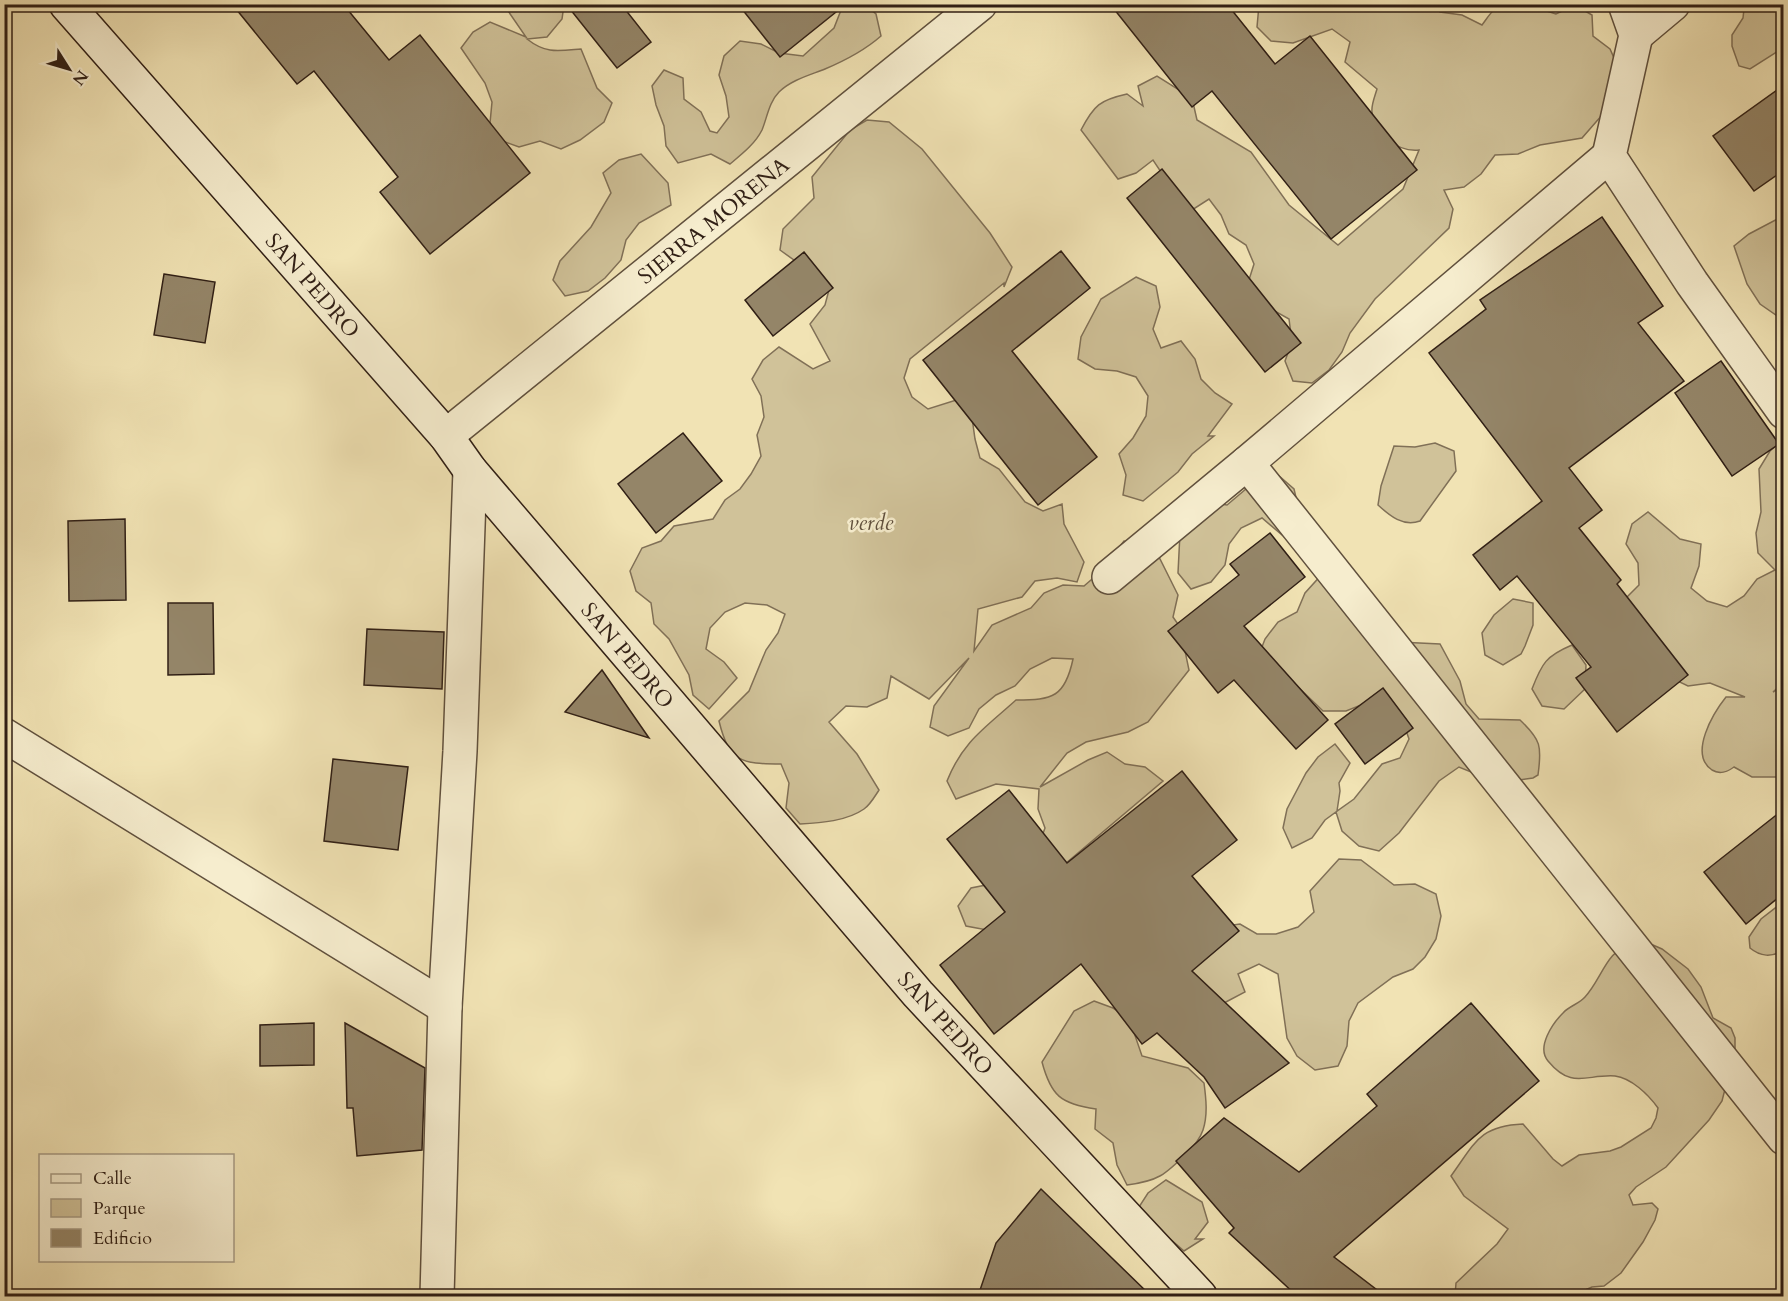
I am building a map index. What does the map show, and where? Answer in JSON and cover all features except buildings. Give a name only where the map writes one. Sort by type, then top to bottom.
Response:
[{"type":"street","name":"SAN PEDRO","points":[[66,4],[446,436],[470,470],[918,994],[1200,1296]]},
{"type":"street","name":"SIERRA MORENA","points":[[446,436],[980,4]]},
{"type":"street","points":[[1109,577],[1609,156],[1636,35],[1625,4]]},
{"type":"street","points":[[1636,35],[1673,4]]},
{"type":"street","points":[[1609,156],[1692,283],[1784,412]]},
{"type":"street","points":[[1247,463],[1784,1138]]},
{"type":"street","points":[[437,1296],[445,1007],[460,751],[470,470]]},
{"type":"street","points":[[4,735],[445,1007]]},
{"type":"green space","points":[[504,5],[564,5],[562,19],[547,37],[527,39],[546,49],[559,51],[581,49],[597,88],[612,103],[604,122],[580,140],[561,149],[540,141],[519,147],[500,140],[490,123],[492,102],[485,83],[461,48],[473,32],[490,22],[526,37]]},
{"type":"green space","points":[[843,5],[865,5],[876,14],[881,36],[847,59],[801,78],[779,92],[773,100],[756,140],[730,164],[711,154],[678,163],[666,146],[664,126],[652,86],[664,70],[683,78],[684,99],[701,112],[710,131],[717,133],[729,117],[726,96],[719,75],[724,56],[740,41],[761,44],[779,53],[803,56],[834,28]]},
{"type":"green space","points":[[1259,5],[1437,5],[1440,12],[1462,15],[1482,25],[1492,11],[1501,7],[1525,6],[1556,14],[1575,5],[1592,15],[1593,36],[1610,49],[1619,69],[1610,106],[1582,138],[1540,145],[1518,154],[1495,155],[1481,174],[1464,187],[1444,190],[1453,209],[1449,228],[1375,299],[1350,333],[1342,352],[1329,370],[1312,383],[1293,381],[1285,361],[1292,342],[1289,319],[1271,309],[1247,286],[1254,264],[1246,245],[1229,234],[1221,215],[1209,199],[1192,210],[1177,196],[1153,160],[1136,173],[1118,179],[1081,130],[1094,109],[1104,101],[1127,94],[1143,106],[1138,86],[1157,76],[1192,98],[1197,120],[1251,152],[1289,205],[1338,245],[1403,189],[1419,150],[1395,145],[1377,128],[1372,109],[1377,89],[1345,62],[1350,42],[1332,29],[1293,43],[1271,41],[1257,27]]},
{"type":"green space","points":[[1747,5],[1784,5],[1783,48],[1750,69],[1739,66],[1732,46],[1732,35],[1743,18]]},
{"type":"green space","name":"verde","points":[[867,120],[889,122],[922,149],[990,233],[1012,267],[1004,287],[1004,283],[910,359],[904,378],[912,397],[928,409],[969,396],[980,458],[999,469],[1025,502],[1043,511],[1062,504],[1064,524],[1084,562],[1077,582],[1057,578],[1035,581],[1022,597],[978,609],[974,651],[992,625],[1031,608],[1044,593],[1063,585],[1084,586],[1099,573],[1124,541],[1145,544],[1160,559],[1178,595],[1173,617],[1180,627],[1189,670],[1148,722],[1128,732],[1086,742],[1067,753],[1040,787],[1107,752],[1125,764],[1145,767],[1163,781],[987,930],[966,926],[958,906],[971,888],[991,884],[1038,847],[1045,828],[1038,809],[1039,789],[996,784],[956,799],[947,781],[960,755],[968,745],[1016,700],[1048,697],[1061,689],[1070,672],[1073,659],[1052,658],[1030,669],[1015,686],[996,695],[979,709],[969,728],[948,736],[930,727],[934,706],[969,658],[929,699],[891,676],[887,698],[867,707],[846,706],[829,722],[857,754],[879,790],[866,807],[857,813],[842,819],[800,824],[786,808],[789,783],[781,764],[756,763],[739,758],[727,745],[719,721],[749,691],[766,650],[778,633],[785,614],[767,605],[745,603],[725,612],[710,628],[706,649],[724,662],[737,678],[709,709],[693,695],[689,675],[669,639],[654,624],[651,603],[636,591],[630,571],[642,548],[661,541],[674,526],[713,519],[725,500],[740,489],[751,474],[761,456],[757,435],[764,417],[761,396],[752,379],[763,360],[779,347],[813,369],[830,361],[810,324],[825,305],[830,286],[780,250],[783,229],[814,198],[812,177],[850,130]]},
{"type":"green space","points":[[641,154],[668,183],[671,205],[639,223],[626,240],[621,260],[605,278],[588,291],[565,296],[553,280],[560,261],[591,227],[611,193],[603,173],[619,160]]},
{"type":"green space","points":[[1783,216],[1783,320],[1760,304],[1747,284],[1734,246],[1749,234]]},
{"type":"green space","points":[[1136,277],[1156,286],[1160,307],[1153,329],[1161,348],[1181,341],[1195,359],[1201,379],[1215,393],[1232,404],[1208,436],[1214,436],[1192,454],[1178,472],[1143,501],[1123,495],[1126,475],[1119,454],[1133,438],[1146,416],[1148,396],[1136,377],[1117,371],[1095,369],[1078,359],[1081,337],[1101,299]]},
{"type":"green space","points":[[1783,439],[1784,682],[1773,692],[1783,686],[1783,777],[1752,777],[1734,767],[1721,773],[1712,770],[1705,763],[1702,754],[1706,733],[1715,712],[1726,697],[1745,697],[1710,683],[1688,686],[1669,677],[1609,615],[1639,585],[1638,563],[1626,544],[1632,524],[1648,512],[1680,539],[1701,544],[1699,566],[1691,588],[1707,601],[1727,607],[1744,596],[1757,579],[1775,570],[1758,553],[1756,533],[1761,512],[1759,469],[1770,451]]},
{"type":"green space","points":[[1435,443],[1454,451],[1456,471],[1420,521],[1408,523],[1397,519],[1378,505],[1381,486],[1394,446],[1415,447]]},
{"type":"green space","points":[[1278,475],[1294,489],[1299,510],[1294,545],[1262,518],[1241,528],[1229,544],[1225,565],[1211,582],[1191,589],[1178,573],[1180,533],[1206,502],[1227,505],[1259,478]]},
{"type":"green space","points":[[1334,561],[1399,642],[1440,644],[1460,681],[1466,704],[1479,719],[1520,720],[1527,727],[1536,739],[1540,750],[1538,775],[1533,778],[1498,783],[1459,767],[1439,781],[1399,833],[1379,851],[1359,846],[1342,831],[1336,812],[1325,820],[1312,838],[1292,848],[1283,828],[1287,809],[1306,773],[1318,757],[1335,744],[1350,763],[1339,783],[1337,811],[1354,799],[1382,764],[1400,758],[1409,739],[1402,719],[1366,703],[1346,711],[1323,711],[1293,682],[1257,660],[1265,639],[1278,622],[1297,612],[1305,593]]},
{"type":"green space","points":[[1513,599],[1533,603],[1533,625],[1521,654],[1503,665],[1485,655],[1482,633],[1494,615]]},
{"type":"green space","points":[[1572,645],[1586,665],[1585,689],[1564,709],[1542,706],[1532,689],[1539,673],[1546,661]]},
{"type":"green space","points":[[1339,859],[1361,860],[1394,885],[1415,884],[1436,894],[1441,916],[1436,939],[1425,957],[1413,969],[1393,977],[1358,1003],[1349,1021],[1347,1046],[1338,1066],[1315,1070],[1297,1056],[1287,1038],[1278,974],[1259,964],[1238,974],[1245,992],[1224,1003],[1191,976],[1189,956],[1219,927],[1240,924],[1257,934],[1276,934],[1298,927],[1314,912],[1310,891]]},
{"type":"green space","points":[[1783,902],[1783,951],[1766,955],[1754,951],[1750,948],[1749,937],[1761,919]]},
{"type":"green space","points":[[1632,944],[1653,945],[1662,949],[1688,969],[1701,987],[1713,1018],[1731,1028],[1735,1038],[1735,1050],[1722,1101],[1709,1120],[1666,1167],[1636,1187],[1629,1195],[1633,1205],[1652,1203],[1658,1209],[1655,1220],[1621,1273],[1604,1286],[1592,1287],[1571,1296],[1455,1296],[1456,1283],[1497,1244],[1508,1229],[1464,1196],[1451,1176],[1480,1138],[1497,1128],[1523,1124],[1553,1159],[1562,1166],[1579,1155],[1610,1151],[1621,1147],[1651,1128],[1658,1108],[1639,1087],[1615,1076],[1572,1078],[1557,1070],[1548,1061],[1544,1049],[1547,1036],[1559,1017],[1585,997],[1616,952]]},
{"type":"green space","points":[[1094,1001],[1113,1008],[1129,1018],[1142,1056],[1188,1068],[1204,1083],[1206,1112],[1205,1124],[1200,1136],[1192,1148],[1173,1167],[1154,1179],[1127,1185],[1117,1165],[1113,1143],[1095,1129],[1096,1109],[1066,1101],[1054,1090],[1045,1074],[1042,1062],[1074,1011]]},
{"type":"green space","points":[[1166,1180],[1202,1202],[1208,1222],[1195,1239],[1203,1239],[1184,1251],[1137,1210],[1148,1193]]}]
